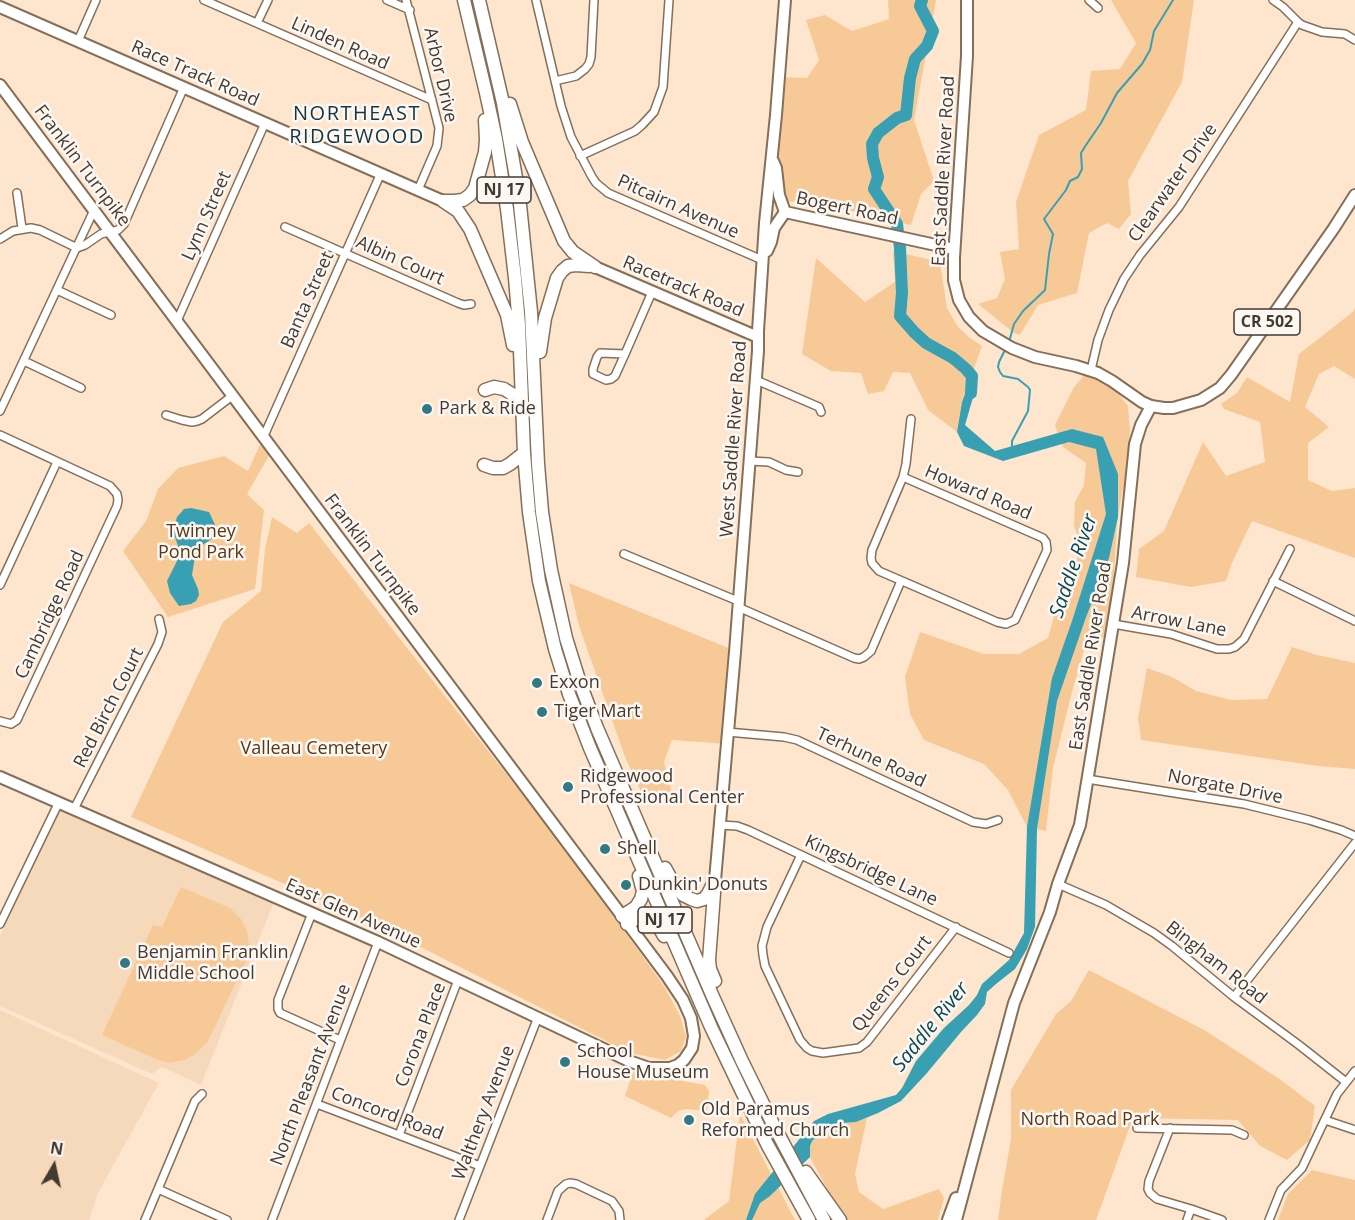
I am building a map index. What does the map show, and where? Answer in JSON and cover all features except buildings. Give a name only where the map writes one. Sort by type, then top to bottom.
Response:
[{"type":"highway","name":"NJ 17","points":[[464,0],[496,139],[510,232],[517,302],[528,512],[541,593],[552,638],[582,727],[697,995],[772,1152],[809,1220]]},
{"type":"highway","name":"NJ 17","points":[[479,0],[503,103],[519,195],[529,283],[542,512],[551,570],[573,661],[588,706],[732,1040],[781,1139],[807,1181]]},
{"type":"highway","points":[[479,0],[499,53],[518,129],[562,237],[573,252],[595,267]]},
{"type":"highway","points":[[443,201],[458,201],[470,195],[475,188],[482,166],[486,140],[482,71]]},
{"type":"highway","points":[[443,201],[458,211],[468,224],[495,286],[509,324],[522,384]]},
{"type":"highway","points":[[536,383],[545,318],[557,278],[564,268],[572,265],[595,267]]},
{"type":"highway","points":[[485,390],[494,387],[504,389],[523,407]]},
{"type":"highway","points":[[484,465],[503,468],[524,453]]},
{"type":"highway","points":[[638,825],[671,880],[687,898],[694,901],[704,899],[714,880]]},
{"type":"highway","points":[[625,920],[640,903],[643,894],[632,845]]},
{"type":"highway","points":[[714,880],[709,965],[723,1000],[732,1040]]},
{"type":"highway","points":[[625,920],[643,915],[655,920],[674,960],[697,995]]},
{"type":"highway","points":[[807,1181],[824,1220]]},
{"type":"highway","points":[[807,1181],[840,1220]]},
{"type":"highway","points":[[794,1195],[804,1220]]},
{"type":"street","points":[[78,41],[96,0]]},
{"type":"street","name":"Linden Road","points":[[204,0],[432,100]]},
{"type":"street","points":[[257,23],[268,0]]},
{"type":"street","points":[[387,0],[410,10]]},
{"type":"street","name":"Arbor Drive","points":[[406,0],[438,122],[438,140],[418,190]]},
{"type":"street","name":"Pitcairn Avenue","points":[[536,0],[561,106],[571,137],[596,183],[608,193],[763,260]]},
{"type":"street","points":[[555,81],[576,76],[589,64],[594,0]]},
{"type":"street","points":[[580,156],[635,131],[654,112],[663,87],[669,0]]},
{"type":"street","name":"West Saddle River Road","points":[[714,880],[785,0]]},
{"type":"street","name":"East Saddle River Road","points":[[956,1220],[1014,1003],[1050,912],[1080,825],[1123,563],[1135,444],[1141,425],[1151,406],[1105,376],[1091,370],[1035,357],[1007,346],[983,331],[962,307],[954,280],[954,249],[967,56],[967,0]]},
{"type":"street","points":[[1089,0],[1098,8]]},
{"type":"street","points":[[1273,0],[1298,22],[1311,29],[1345,34],[1355,40]]},
{"type":"street","name":"Race Track Road","points":[[0,7],[443,201]]},
{"type":"street","name":"Clearwater Drive","points":[[1091,370],[1098,340],[1124,279],[1140,255],[1179,207],[1298,22]]},
{"type":"street","name":"Franklin Turnpike","points":[[0,85],[667,976],[686,1006],[694,1031],[693,1045],[689,1054]]},
{"type":"street","points":[[0,239],[9,232],[31,228],[77,248],[100,234],[118,230],[125,222],[184,87]]},
{"type":"street","name":"Lynn Street","points":[[177,321],[265,123]]},
{"type":"street","points":[[771,155],[776,168],[784,212]]},
{"type":"street","name":"Banta Street","points":[[263,438],[381,173]]},
{"type":"street","points":[[17,193],[22,228]]},
{"type":"street","name":"CR 502","points":[[1151,406],[1168,408],[1195,402],[1215,392],[1226,382],[1355,195]]},
{"type":"street","points":[[0,411],[94,210]]},
{"type":"street","name":"Bogert Road","points":[[763,260],[774,228],[784,212],[954,249]]},
{"type":"street","name":"Albin Court","points":[[285,227],[458,303],[471,304]]},
{"type":"street","name":"Racetrack Road","points":[[595,267],[758,337]]},
{"type":"street","points":[[57,290],[111,315]]},
{"type":"street","points":[[624,354],[600,353],[593,374],[606,380],[615,376],[652,292]]},
{"type":"street","points":[[24,361],[81,387]]},
{"type":"street","points":[[756,380],[819,407],[821,412]]},
{"type":"street","points":[[166,414],[182,420],[197,421],[232,396]]},
{"type":"street","points":[[624,554],[854,658],[864,657],[871,651],[901,581],[879,571],[871,558],[872,550],[903,477],[911,418]]},
{"type":"street","points":[[0,435],[57,462],[0,585]]},
{"type":"street","points":[[749,461],[769,462],[786,470],[798,472]]},
{"type":"street","name":"Cambridge Road","points":[[0,721],[11,724],[17,720],[117,506],[117,494],[110,486],[57,462]]},
{"type":"street","name":"Howard Road","points":[[901,581],[997,622],[1009,623],[1017,618],[1047,550],[1046,542],[1039,535],[903,477]]},
{"type":"street","name":"Arrow Lane","points":[[1113,624],[1171,634],[1217,649],[1235,647],[1244,639],[1290,549]]},
{"type":"street","points":[[1273,581],[1355,621]]},
{"type":"street","name":"Red Birch Court","points":[[75,809],[158,644],[162,632],[159,619]]},
{"type":"street","name":"Terhune Road","points":[[727,732],[797,740],[973,822],[986,824],[998,820]]},
{"type":"street","name":"East Glen Avenue","points":[[0,777],[378,942],[620,1058],[643,1066],[670,1068],[681,1063],[689,1054]]},
{"type":"street","name":"Norgate Drive","points":[[1088,778],[1254,806],[1309,820],[1355,836]]},
{"type":"street","points":[[0,924],[58,802]]},
{"type":"street","name":"Kingsbridge Lane","points":[[719,825],[742,828],[1009,953]]},
{"type":"street","points":[[1234,997],[1355,843]]},
{"type":"street","name":"Queens Court","points":[[801,855],[766,927],[762,946],[765,966],[800,1040],[812,1051],[823,1053],[859,1048],[867,1042],[956,927]]},
{"type":"street","name":"Bingham Road","points":[[1058,884],[1106,905],[1154,933],[1346,1082]]},
{"type":"street","points":[[312,913],[277,1006],[280,1013],[340,1040]]},
{"type":"street","name":"North Pleasant Avenue","points":[[272,1220],[378,942]]},
{"type":"street","name":"Corona Place","points":[[399,1135],[458,980]]},
{"type":"street","name":"Walthery Avenue","points":[[459,1220],[537,1017]]},
{"type":"street","points":[[1269,1220],[1281,1190],[1302,1168],[1337,1094],[1355,1071]]},
{"type":"street","points":[[145,1220],[195,1101],[202,1094]]},
{"type":"street","name":"Concord Road","points":[[316,1104],[480,1166]]},
{"type":"street","points":[[1325,1120],[1355,1130]]},
{"type":"street","points":[[1137,1128],[1232,1130],[1244,1135]]},
{"type":"street","points":[[1170,1128],[1148,1189],[1157,1199],[1222,1220]]},
{"type":"street","name":"East Saddle River Road","points":[[948,1220],[968,1171]]},
{"type":"street","points":[[548,1220],[558,1191],[570,1183],[612,1201],[619,1211],[620,1220]]},
{"type":"street","points":[[158,1189],[227,1220]]},
{"type":"street","points":[[1187,1220],[1191,1209]]},
{"type":"shaded area","name":"Benjamin Franklin Middle School","points":[[59,811],[274,902],[201,1085],[162,1067],[152,1074],[0,1006],[0,936]]},
{"type":"shaded area","points":[[0,1010],[159,1083],[98,1193],[89,1220],[0,1220]]},
{"type":"green space","points":[[888,0],[936,0],[914,120],[934,181],[921,194],[911,225],[810,201],[780,202],[776,207],[774,196],[780,77],[807,78],[819,60],[806,20],[825,15],[852,31],[889,19]]},
{"type":"green space","points":[[1111,0],[1194,0],[1182,82],[1128,181],[1131,214],[1119,229],[1107,223],[1089,233],[1077,293],[1038,305],[1020,335],[1014,333],[978,304],[997,298],[1005,279],[1000,252],[1019,249],[1016,202],[1039,135],[1086,110],[1091,71],[1120,69],[1136,43]]},
{"type":"green space","points":[[893,251],[940,262],[947,308],[958,327],[982,346],[962,402],[957,432],[928,410],[910,373],[893,372],[884,391],[868,394],[861,373],[831,371],[802,354],[816,258],[865,302],[895,282]]},
{"type":"green space","points":[[1355,307],[1355,379],[1334,366],[1319,374],[1305,407],[1329,427],[1308,443],[1308,480],[1332,491],[1355,488],[1355,558],[1252,521],[1226,581],[1191,587],[1136,577],[1139,549],[1164,531],[1203,442],[1226,476],[1265,462],[1260,422],[1224,409],[1221,404],[1237,393],[1247,377],[1290,402],[1299,354],[1354,311]]},
{"type":"green space","points":[[1088,371],[1112,385],[1128,406],[1130,431],[1126,473],[1117,522],[1113,595],[1106,638],[1088,636],[1053,768],[1046,831],[1027,827],[1008,790],[984,764],[924,740],[910,714],[905,677],[920,632],[984,654],[1019,654],[1048,638],[1060,595],[1082,548],[1074,526],[1075,502],[1084,485],[1086,463],[1063,447],[1055,425],[1074,387]]},
{"type":"green space","name":"Twinney Pond Park","points":[[263,438],[271,452],[247,494],[264,510],[255,589],[168,617],[123,551],[146,521],[158,489],[178,468],[224,456],[248,471]]},
{"type":"green space","name":"Valleau Cemetery","points":[[272,517],[297,533],[309,523],[562,845],[664,986],[680,1016],[686,1037],[681,1051],[665,1060],[630,1053],[367,920],[131,817],[223,622],[261,591],[265,549]]},
{"type":"green space","points":[[569,583],[736,651],[726,744],[672,740],[664,762],[673,797],[643,796],[625,757],[579,626]]},
{"type":"green space","points":[[1292,647],[1355,663],[1355,769],[1318,766],[1141,740],[1138,718],[1147,668],[1172,677],[1196,691],[1231,700],[1267,699]]},
{"type":"green space","points":[[181,887],[230,908],[241,919],[247,931],[249,946],[248,957],[207,1043],[194,1055],[170,1063],[102,1035],[153,925],[162,927]]},
{"type":"green space","name":"North Road Park","points":[[1089,970],[1206,1031],[1281,1080],[1315,1106],[1310,1140],[1287,1160],[1260,1146],[1238,1120],[1133,1118],[1096,1220],[998,1220],[1011,1139],[1011,1090],[1056,1014],[1071,1001]]},
{"type":"green space","points":[[633,1072],[705,1085],[709,1091],[707,1111],[686,1109],[678,1111],[671,1118],[625,1096]]},
{"type":"green space","points":[[740,1114],[795,1220],[704,1220],[729,1201]]},
{"type":"green space","points":[[867,1118],[855,1174],[859,1192],[883,1209],[939,1189],[944,1198],[938,1220],[844,1220],[810,1157],[810,1145],[812,1141],[842,1123]]},
{"type":"green space","points":[[1312,1170],[1355,1180],[1355,1220],[1278,1220],[1288,1194]]},
{"type":"water","points":[[972,376],[976,387],[965,425],[995,451],[1072,429],[1103,437],[1118,474],[1118,517],[1109,558],[1057,701],[1037,829],[1035,927],[1027,949],[1015,969],[987,992],[985,1004],[977,1015],[901,1101],[856,1122],[842,1123],[812,1141],[810,1157],[760,1203],[752,1220],[746,1220],[755,1194],[814,1121],[828,1114],[896,1095],[916,1061],[944,1028],[969,1005],[982,984],[1009,960],[1024,933],[1027,827],[1052,678],[1106,514],[1096,449],[1069,442],[1003,461],[964,446],[957,432],[962,402]]},
{"type":"water","points":[[191,508],[209,512],[216,527],[213,538],[201,546],[195,556],[192,575],[199,595],[191,604],[179,606],[170,593],[167,581],[180,555],[173,531],[177,517],[184,509]]},
{"type":"waterway","name":"Saddle River","points":[[922,0],[920,6],[933,31],[927,46],[915,59],[910,78],[906,115],[897,118],[878,133],[872,144],[878,177],[874,189],[897,224],[902,293],[900,316],[926,343],[953,358],[966,369],[972,376],[971,393]]},
{"type":"waterway","points":[[1009,342],[1014,324],[1023,311],[1045,290],[1053,234],[1044,219],[1070,181],[1078,177],[1082,169],[1081,153],[1117,93],[1142,64],[1150,50],[1154,31],[1173,0]]},
{"type":"waterway","points":[[1005,350],[999,362],[1000,372],[1003,376],[1018,379],[1030,390],[1028,411],[1012,441],[1012,446]]},
{"type":"place","name":"Park & Ride","points":[[427,409]]},
{"type":"place","name":"Exxon","points":[[537,683]]},
{"type":"place","name":"Tiger Mart","points":[[542,712]]},
{"type":"place","name":"Ridgewood Professional Center","points":[[568,787]]},
{"type":"place","name":"Shell","points":[[605,849]]},
{"type":"place","name":"Dunkin' Donuts","points":[[626,885]]},
{"type":"place","name":"Benjamin Franklin Middle School","points":[[125,963]]},
{"type":"place","name":"School House Museum","points":[[565,1062]]},
{"type":"place","name":"Old Paramus Reformed Church","points":[[689,1120]]},
{"type":"district","name":"NORTHEAST RIDGEWOOD","points":[[357,126]]}]
